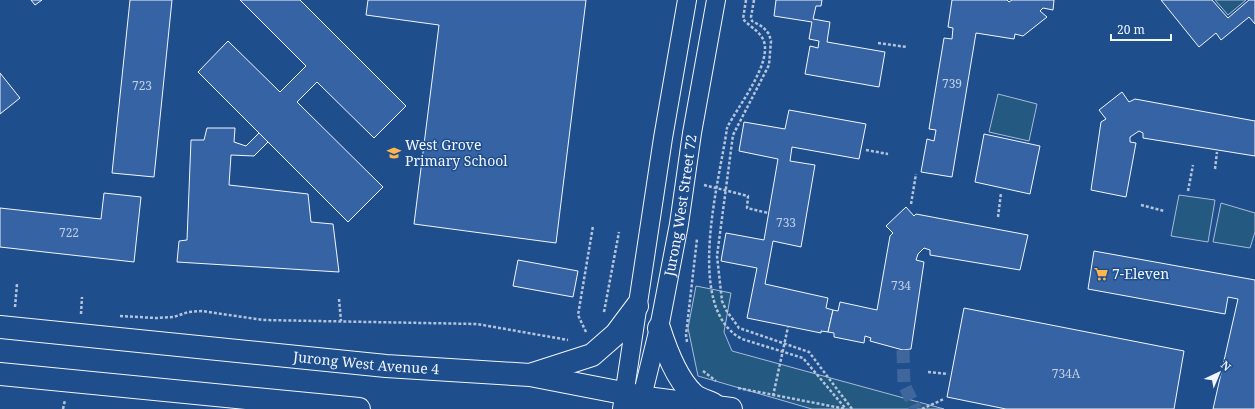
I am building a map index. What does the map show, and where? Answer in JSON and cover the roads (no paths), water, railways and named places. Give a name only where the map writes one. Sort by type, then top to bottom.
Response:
[{"type":"main road","points":[[530,375],[592,355],[616,334],[637,306]]},
{"type":"main road","name":"Jurong West Avenue 4","points":[[4,318],[386,366],[530,375],[632,402],[723,407]]},
{"type":"main road","points":[[659,328],[666,350],[682,380],[694,395],[723,407]]},
{"type":"main road","points":[[0,374],[359,409]]},
{"type":"street","name":"Jurong West Street 72","points":[[632,402],[637,306],[687,0]]},
{"type":"street","name":"Jurong West Street 72","points":[[632,402],[659,328],[679,224],[692,133],[716,0]]},
{"type":"tunnel","points":[[903,350],[904,385],[916,409]]},
{"type":"place","name":"West Grove Primary School","points":[[394,153]]},
{"type":"place","name":"7-Eleven","points":[[1101,274]]}]
